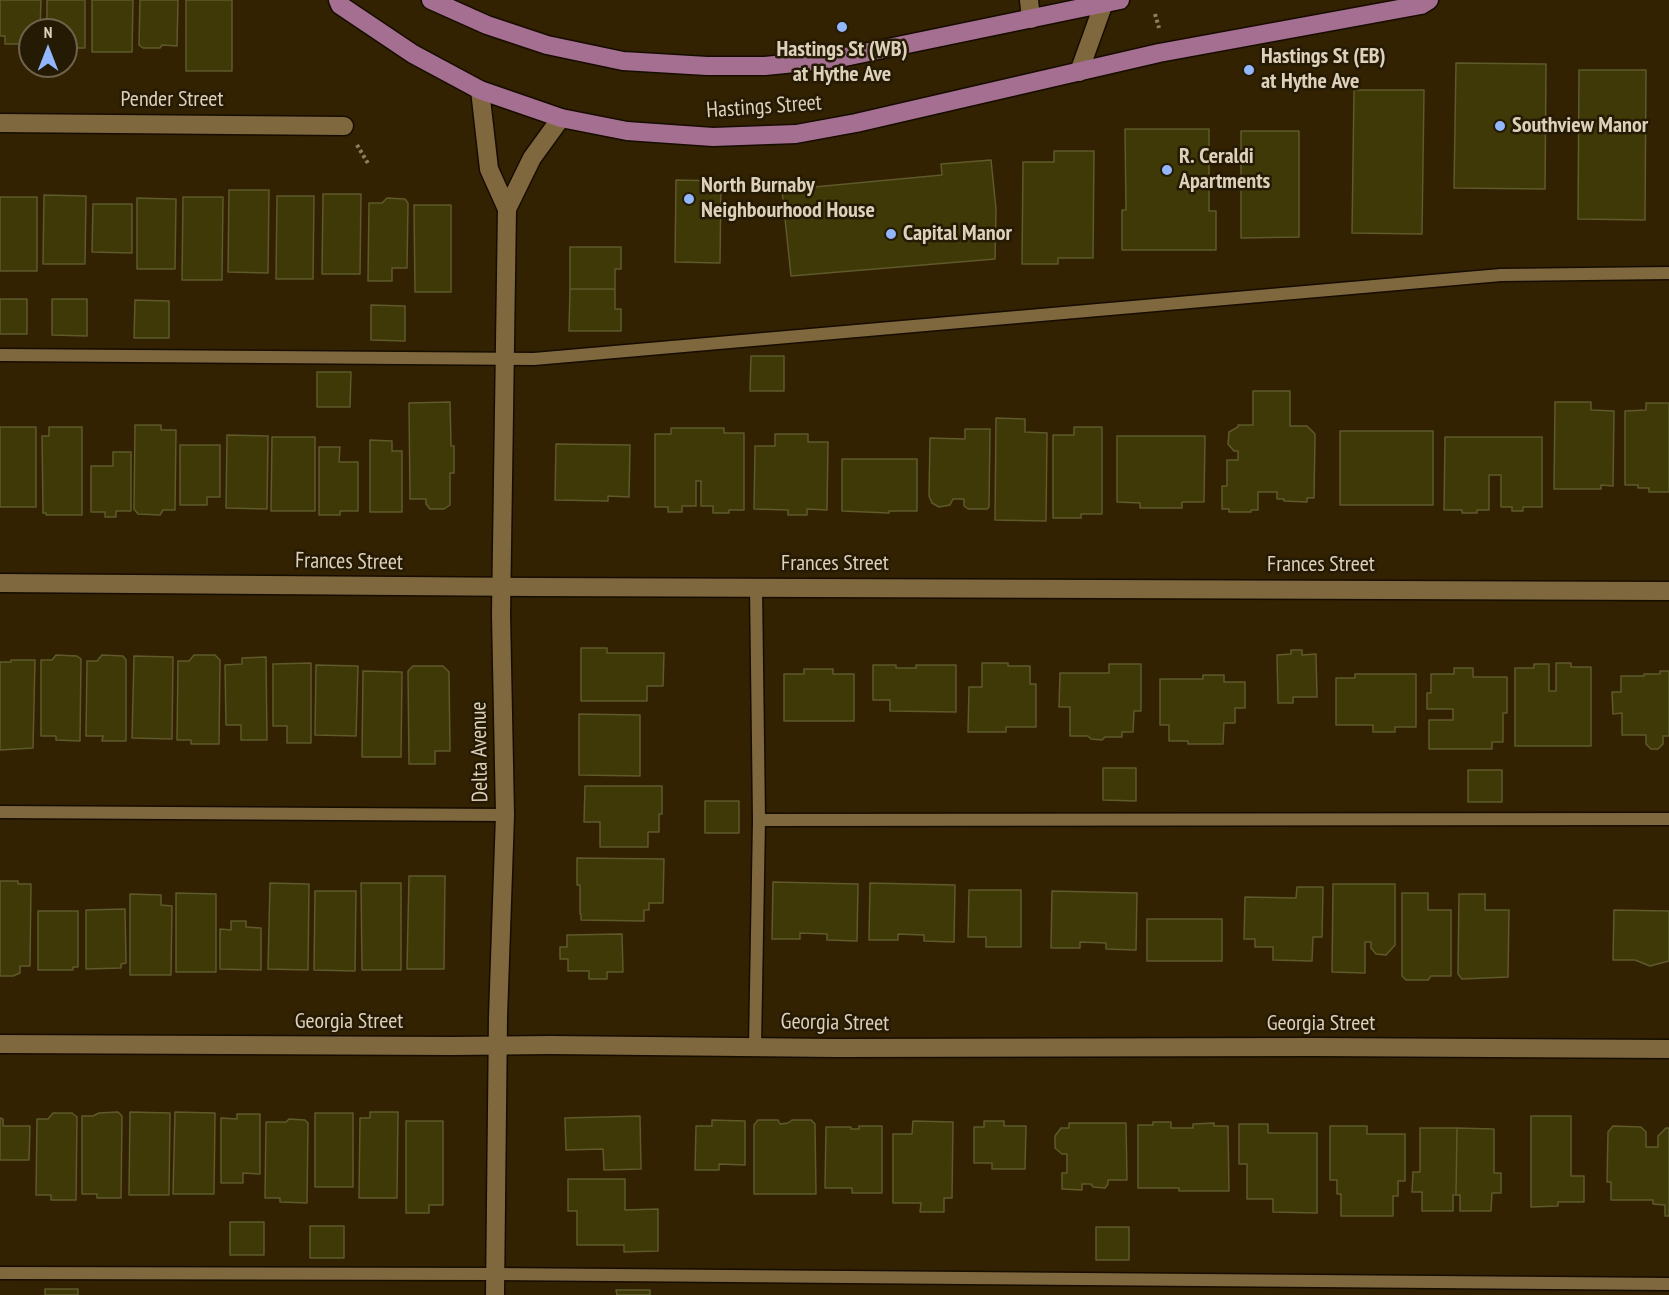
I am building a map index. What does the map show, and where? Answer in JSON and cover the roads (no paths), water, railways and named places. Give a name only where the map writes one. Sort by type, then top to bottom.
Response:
[{"type":"main road","name":"Hastings Street","points":[[338,0],[340,5],[413,54],[480,90],[561,118],[627,131],[713,137],[796,134],[856,123],[1159,53],[1421,5],[1429,0]]},
{"type":"main road","name":"Hastings Street","points":[[431,0],[487,25],[547,45],[623,61],[707,66],[765,66],[835,59],[1110,1]]},
{"type":"street","points":[[1029,0],[1031,19]]},
{"type":"street","points":[[1079,72],[1110,1]]},
{"type":"street","name":"Delta Avenue","points":[[480,90],[489,169],[507,209]]},
{"type":"street","name":"Delta Avenue","points":[[495,1295],[505,815],[501,586],[507,209],[532,158],[561,118]]},
{"type":"street","name":"Pender Street","points":[[0,123],[344,126]]},
{"type":"street","name":"Frances Street","points":[[0,583],[1669,591]]},
{"type":"street","name":"Georgia Street","points":[[0,1044],[1669,1049]]},
{"type":"lane","points":[[0,355],[534,359],[1501,275],[1669,273]]},
{"type":"lane","points":[[755,1046],[759,820],[756,587]]},
{"type":"lane","points":[[0,812],[505,815]]},
{"type":"lane","points":[[759,820],[1669,819]]},
{"type":"lane","points":[[0,1273],[495,1274],[1669,1284]]},
{"type":"place","name":"Hastings St (WB) at Hythe Ave","points":[[842,27]]},
{"type":"place","name":"Hastings St (EB) at Hythe Ave","points":[[1249,70]]},
{"type":"place","name":"Southview Manor","points":[[1500,126]]},
{"type":"place","name":"R. Ceraldi Apartments","points":[[1167,170]]},
{"type":"place","name":"North Burnaby Neighbourhood House","points":[[689,199]]},
{"type":"place","name":"Capital Manor","points":[[891,234]]}]
